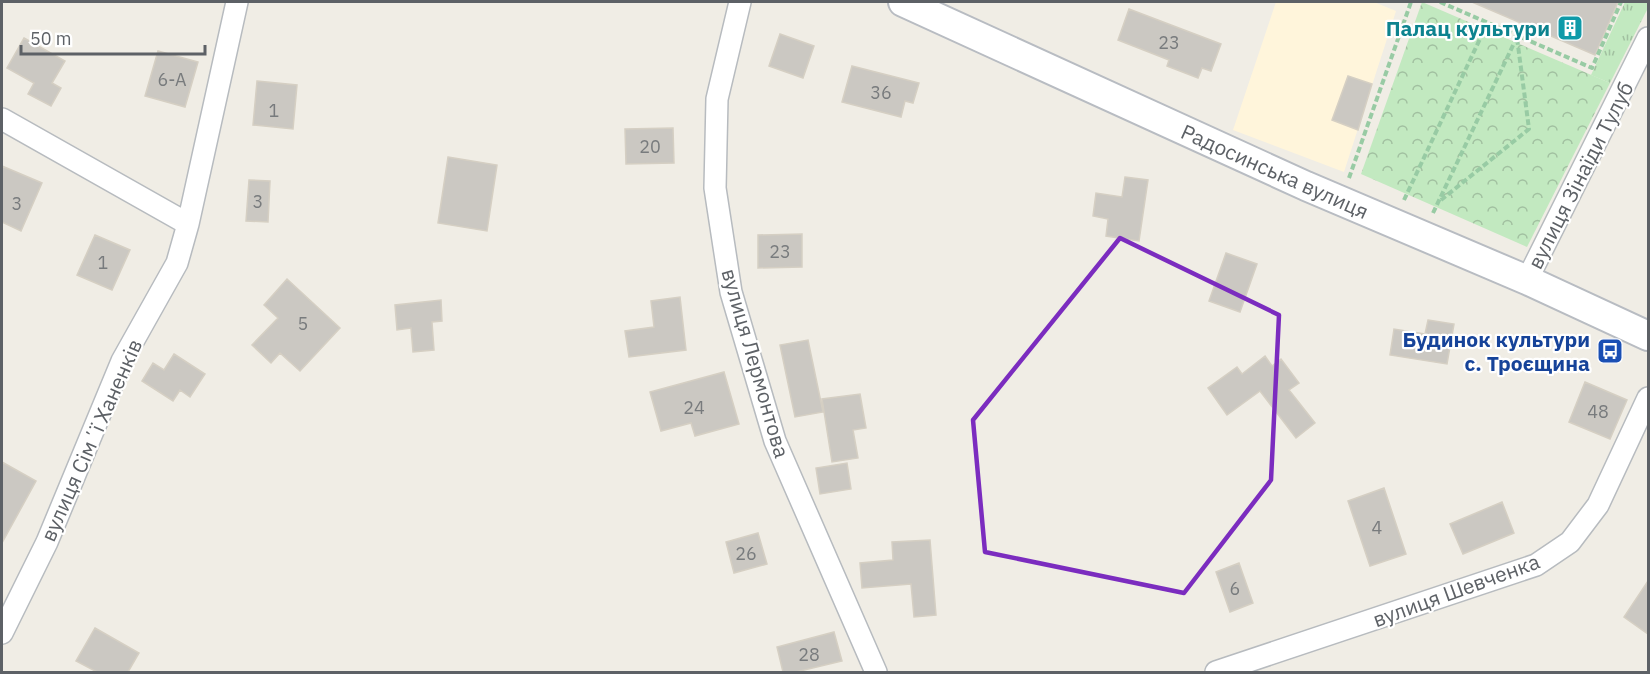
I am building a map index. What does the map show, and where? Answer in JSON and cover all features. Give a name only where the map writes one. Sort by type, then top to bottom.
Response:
[{"type":"street","name":"вулиця Сімʼї Ханенків","points":[[2,633],[47,542],[122,361],[177,263],[188,224],[237,2]]},
{"type":"street","name":"вулиця Лермонтова","points":[[740,2],[717,99],[715,188],[731,292],[776,441],[876,672]]},
{"type":"street","name":"Радосинська вулиця","points":[[903,2],[1339,200],[1527,280],[1648,336]]},
{"type":"street","name":"вулиця Зінаїди Тулуб","points":[[1527,280],[1648,38]]},
{"type":"street","points":[[2,119],[188,224]]},
{"type":"street","name":"вулиця Шевченка","points":[[1216,672],[1536,565],[1570,542],[1598,505],[1648,399]]},
{"type":"path","points":[[1339,200],[1355,164],[1412,2]]},
{"type":"path","points":[[1440,2],[1592,68],[1621,2]]},
{"type":"path","points":[[1393,223],[1487,24]]},
{"type":"path","points":[[1422,236],[1517,37]]},
{"type":"path","points":[[1439,202],[1529,129],[1517,37]]},
{"type":"highlighted area","points":[[1120,238],[1279,315],[1271,480],[1184,593],[985,552],[973,420]]},
{"type":"shaded area","points":[[1276,2],[1374,2],[1396,11],[1344,172],[1233,130]]},
{"type":"green space","points":[[1422,2],[1610,83],[1527,247],[1361,174]]},
{"type":"green space","points":[[1625,2],[1648,2],[1648,8],[1610,83],[1591,75]]},
{"type":"building","name":"Палац культури","points":[[1472,2],[1618,2],[1595,55]]},
{"type":"building","points":[[1129,9],[1221,44],[1211,71],[1202,68],[1198,78],[1167,66],[1169,60],[1118,40]]},
{"type":"building","points":[[780,34],[814,46],[803,78],[769,66]]},
{"type":"building","points":[[24,38],[65,61],[52,83],[61,88],[51,106],[28,94],[34,83],[7,68]]},
{"type":"building","points":[[158,51],[198,62],[185,107],[145,96]]},
{"type":"building","points":[[852,66],[919,83],[913,103],[905,101],[901,117],[842,102]]},
{"type":"building","points":[[1348,76],[1372,84],[1358,130],[1332,120]]},
{"type":"building","points":[[257,81],[297,85],[293,129],[253,125]]},
{"type":"building","points":[[673,128],[674,163],[626,164],[625,129]]},
{"type":"building","points":[[448,157],[497,165],[487,231],[438,223]]},
{"type":"building","points":[[2,166],[42,183],[21,231],[2,222]]},
{"type":"building","points":[[1125,177],[1148,180],[1139,241],[1106,236],[1108,219],[1093,216],[1096,193],[1122,197]]},
{"type":"building","points":[[249,180],[270,181],[268,222],[246,221]]},
{"type":"building","points":[[802,234],[802,267],[758,268],[758,235]]},
{"type":"building","points":[[95,235],[130,250],[112,290],[77,275]]},
{"type":"building","points":[[1226,253],[1257,264],[1240,312],[1209,301]]},
{"type":"building","points":[[287,279],[340,328],[300,371],[280,353],[271,363],[252,345],[278,318],[264,305]]},
{"type":"building","points":[[680,297],[686,350],[629,357],[625,331],[654,327],[651,301]]},
{"type":"building","points":[[441,300],[442,321],[432,322],[434,350],[413,352],[411,328],[397,330],[395,305]]},
{"type":"building","points":[[1428,320],[1454,324],[1447,364],[1390,355],[1394,329],[1425,334]]},
{"type":"building","points":[[808,340],[823,412],[795,417],[780,345]]},
{"type":"building","points":[[174,354],[205,374],[190,397],[180,390],[173,401],[142,381],[153,363],[164,370]]},
{"type":"building","points":[[1265,356],[1272,366],[1281,359],[1299,383],[1289,390],[1315,423],[1296,438],[1260,391],[1227,415],[1208,388],[1237,367],[1242,374]]},
{"type":"building","points":[[724,372],[739,424],[695,436],[691,423],[661,431],[650,392]]},
{"type":"building","points":[[1585,382],[1627,400],[1610,439],[1569,422]]},
{"type":"building","points":[[860,394],[866,428],[853,430],[858,458],[832,462],[822,399]]},
{"type":"building","points":[[2,462],[36,481],[2,543]]},
{"type":"building","points":[[847,463],[851,489],[820,494],[816,468]]},
{"type":"building","points":[[1384,488],[1406,554],[1370,566],[1348,501]]},
{"type":"building","points":[[1502,502],[1514,533],[1463,554],[1450,524]]},
{"type":"building","points":[[758,533],[767,564],[734,573],[726,542]]},
{"type":"building","points":[[930,540],[936,615],[914,617],[911,584],[862,588],[860,563],[893,560],[892,542]]},
{"type":"building","points":[[1239,563],[1253,603],[1230,612],[1216,572]]},
{"type":"building","points":[[1648,581],[1648,634],[1624,617]]},
{"type":"building","points":[[95,628],[139,653],[128,672],[97,672],[76,661]]},
{"type":"building","points":[[834,632],[842,661],[796,672],[783,672],[777,647]]},
{"type":"place","name":"Палац культури","points":[[1570,28]]},
{"type":"place","name":"Будинок культури с. Троєщина","points":[[1610,351]]}]
